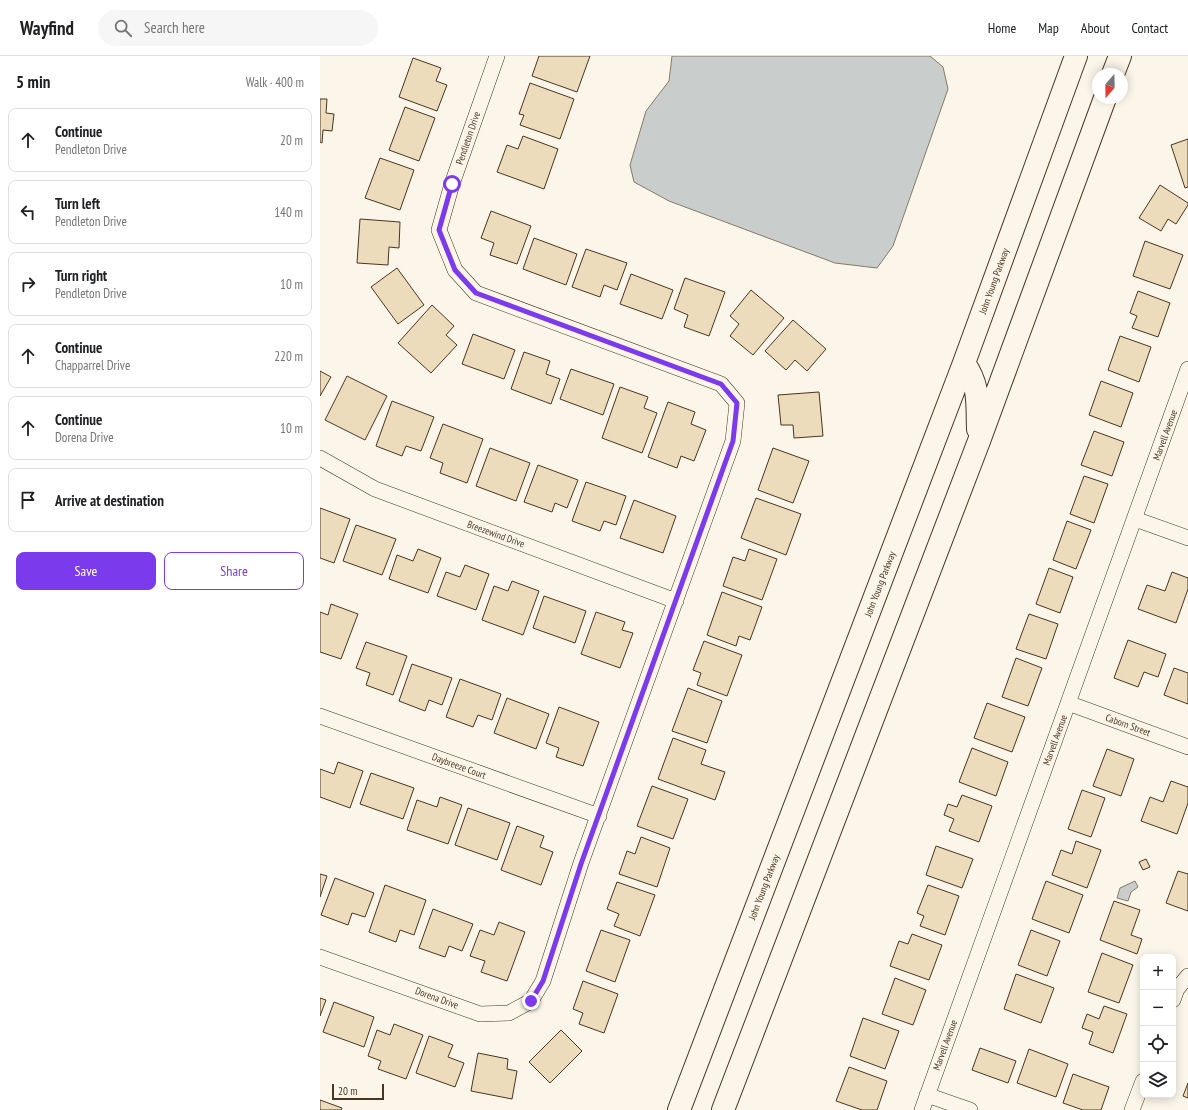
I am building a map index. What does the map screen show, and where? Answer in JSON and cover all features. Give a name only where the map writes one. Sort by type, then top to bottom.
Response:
[{"type":"highway","name":"John Young Parkway","points":[[679,1110],[964,364],[1076,56]]},
{"type":"highway","points":[[1115,68],[1120,56]]},
{"type":"highway","points":[[723,1110],[979,441],[1103,104]]},
{"type":"highway","points":[[964,364],[972,374],[977,390],[979,441]]},
{"type":"street","name":"Pendleton Drive","points":[[497,56],[452,184],[439,230],[455,270],[476,293],[721,384],[737,403],[733,441],[598,816]]},
{"type":"street","name":"Marvell Avenue","points":[[922,1110],[1188,369]]},
{"type":"street","name":"Breezewind Drive","points":[[320,458],[375,489],[676,602]]},
{"type":"street","points":[[1134,519],[1188,538]]},
{"type":"street","name":"Caborn Street","points":[[1068,703],[1188,747]]},
{"type":"street","name":"Daybreeze Court","points":[[320,716],[598,816]]},
{"type":"street","name":"Dorena Drive","points":[[320,957],[480,1014],[509,1013],[531,1001],[543,981],[598,816]]},
{"type":"street","points":[[1176,992],[1188,976]]},
{"type":"street","points":[[1132,1110],[1140,1089]]},
{"type":"street","points":[[927,1095],[970,1110]]},
{"type":"shaded area","points":[[672,56],[930,56],[943,67],[948,89],[893,246],[877,268],[835,263],[669,201],[634,182],[630,165],[646,111],[669,81]]},
{"type":"shaded area","points":[[1135,881],[1138,887],[1131,892],[1128,901],[1117,898],[1120,888]]},
{"type":"building","points":[[539,56],[590,56],[577,92],[532,76]]},
{"type":"building","points":[[413,58],[441,68],[436,81],[447,85],[437,111],[399,97]]},
{"type":"building","points":[[530,83],[574,99],[560,139],[520,125],[524,115],[519,114]]},
{"type":"building","points":[[320,99],[327,99],[326,113],[334,114],[332,131],[323,130],[322,143],[320,142]]},
{"type":"building","points":[[405,107],[435,118],[419,161],[389,150]]},
{"type":"building","points":[[523,136],[558,149],[544,189],[497,172],[507,145],[518,149]]},
{"type":"building","points":[[1188,139],[1188,187],[1185,188],[1171,145]]},
{"type":"building","points":[[380,158],[414,170],[400,210],[365,198]]},
{"type":"building","points":[[1160,185],[1188,203],[1176,224],[1168,219],[1161,231],[1139,218]]},
{"type":"building","points":[[491,211],[531,226],[517,264],[490,255],[494,243],[481,238]]},
{"type":"building","points":[[360,219],[400,222],[399,248],[389,247],[388,265],[357,263]]},
{"type":"building","points":[[534,238],[577,254],[566,285],[523,269]]},
{"type":"building","points":[[1145,241],[1183,255],[1170,289],[1133,276]]},
{"type":"building","points":[[586,249],[627,263],[617,290],[604,285],[600,297],[572,287]]},
{"type":"building","points":[[397,268],[424,305],[398,324],[371,287]]},
{"type":"building","points":[[631,274],[673,290],[662,319],[620,304]]},
{"type":"building","points":[[685,278],[725,292],[709,336],[684,327],[688,315],[674,309]]},
{"type":"building","points":[[751,290],[784,318],[753,355],[730,336],[739,324],[730,316]]},
{"type":"building","points":[[1138,291],[1170,303],[1158,337],[1132,328],[1137,316],[1130,313]]},
{"type":"building","points":[[432,305],[454,326],[446,335],[457,345],[431,373],[398,343]]},
{"type":"building","points":[[793,320],[826,349],[807,371],[795,360],[786,370],[765,351]]},
{"type":"building","points":[[473,334],[515,350],[504,379],[462,364]]},
{"type":"building","points":[[1120,336],[1151,347],[1139,382],[1108,370]]},
{"type":"building","points":[[524,352],[550,361],[546,374],[560,379],[551,404],[511,389]]},
{"type":"building","points":[[571,369],[614,384],[603,415],[560,399]]},
{"type":"building","points":[[320,371],[331,377],[320,396]]},
{"type":"building","points":[[347,376],[387,396],[365,440],[325,420]]},
{"type":"building","points":[[1101,381],[1133,393],[1121,427],[1089,415]]},
{"type":"building","points":[[620,387],[648,397],[644,408],[657,413],[642,453],[602,438]]},
{"type":"building","points":[[819,392],[823,436],[794,438],[793,425],[781,425],[778,395]]},
{"type":"building","points":[[392,401],[434,417],[421,451],[406,446],[402,456],[376,446]]},
{"type":"building","points":[[668,402],[695,412],[691,424],[706,430],[694,461],[681,456],[677,468],[648,457]]},
{"type":"building","points":[[443,424],[483,439],[467,483],[440,473],[443,463],[430,458]]},
{"type":"building","points":[[1094,431],[1124,442],[1112,476],[1081,465]]},
{"type":"building","points":[[490,448],[530,463],[516,501],[476,486]]},
{"type":"building","points":[[773,448],[809,461],[793,503],[758,490]]},
{"type":"building","points":[[538,465],[578,480],[567,508],[555,503],[552,512],[524,502]]},
{"type":"building","points":[[1084,476],[1108,484],[1094,523],[1070,514]]},
{"type":"building","points":[[586,482],[626,496],[616,525],[604,521],[600,531],[572,521]]},
{"type":"building","points":[[756,498],[801,514],[786,555],[741,538]]},
{"type":"building","points":[[634,500],[676,516],[663,553],[620,538]]},
{"type":"building","points":[[320,508],[350,519],[334,563],[320,558]]},
{"type":"building","points":[[1067,521],[1091,530],[1076,569],[1053,560]]},
{"type":"building","points":[[356,525],[396,539],[382,575],[343,561]]},
{"type":"building","points":[[418,549],[441,558],[428,593],[389,579],[397,555],[413,561]]},
{"type":"building","points":[[749,549],[777,559],[762,600],[723,586],[733,557],[745,561]]},
{"type":"building","points":[[465,565],[489,574],[476,610],[437,596],[446,572],[460,577]]},
{"type":"building","points":[[1049,568],[1073,577],[1060,613],[1036,604]]},
{"type":"building","points":[[1172,572],[1188,578],[1188,589],[1176,623],[1138,609],[1147,585],[1165,591]]},
{"type":"building","points":[[512,581],[539,591],[523,635],[482,620],[494,586],[508,591]]},
{"type":"building","points":[[722,592],[762,607],[750,640],[739,636],[736,646],[707,635]]},
{"type":"building","points":[[544,596],[586,611],[575,643],[533,628]]},
{"type":"building","points":[[331,604],[358,614],[341,659],[320,652],[320,612],[328,615]]},
{"type":"building","points":[[596,612],[625,622],[622,630],[633,633],[620,668],[581,654]]},
{"type":"building","points":[[1029,614],[1058,624],[1046,659],[1016,649]]},
{"type":"building","points":[[1128,640],[1166,654],[1158,677],[1144,672],[1138,687],[1114,678]]},
{"type":"building","points":[[704,641],[742,655],[727,696],[697,685],[701,673],[693,670]]},
{"type":"building","points":[[366,642],[407,656],[393,695],[366,685],[370,673],[356,668]]},
{"type":"building","points":[[1016,658],[1042,668],[1028,706],[1002,697]]},
{"type":"building","points":[[412,664],[452,678],[442,705],[429,700],[425,711],[399,701]]},
{"type":"building","points":[[1174,668],[1188,673],[1188,704],[1164,695]]},
{"type":"building","points":[[460,679],[501,694],[492,720],[478,715],[473,727],[446,717]]},
{"type":"building","points":[[688,688],[722,701],[707,743],[672,731]]},
{"type":"building","points":[[507,698],[549,714],[536,749],[494,733]]},
{"type":"building","points":[[987,703],[1025,717],[1012,752],[974,738]]},
{"type":"building","points":[[559,707],[599,722],[583,766],[556,757],[559,748],[546,743]]},
{"type":"building","points":[[673,738],[706,750],[701,764],[725,772],[715,800],[658,779]]},
{"type":"building","points":[[972,748],[1008,762],[996,796],[959,782]]},
{"type":"building","points":[[1107,749],[1134,759],[1121,796],[1093,786]]},
{"type":"building","points":[[338,762],[363,771],[350,808],[320,797],[320,769],[334,774]]},
{"type":"building","points":[[371,773],[414,788],[403,819],[360,804]]},
{"type":"building","points":[[1171,781],[1188,787],[1188,803],[1177,834],[1141,821],[1150,797],[1163,802]]},
{"type":"building","points":[[652,786],[688,799],[673,839],[637,826]]},
{"type":"building","points":[[1082,790],[1105,798],[1091,837],[1068,829]]},
{"type":"building","points":[[962,795],[992,806],[979,842],[949,831],[954,819],[944,815],[948,804],[957,807]]},
{"type":"building","points":[[440,797],[462,805],[448,844],[407,830],[417,800],[437,807]]},
{"type":"building","points":[[468,808],[510,823],[497,860],[455,845]]},
{"type":"building","points":[[517,826],[544,836],[540,847],[553,852],[541,885],[501,870]]},
{"type":"building","points":[[641,837],[670,848],[657,887],[619,874],[627,851],[635,854]]},
{"type":"building","points":[[1076,841],[1101,850],[1087,888],[1052,875],[1061,850],[1072,854]]},
{"type":"building","points":[[936,846],[973,859],[962,888],[926,875]]},
{"type":"building","points":[[1146,859],[1150,867],[1143,870],[1139,862]]},
{"type":"building","points":[[1178,871],[1188,874],[1188,911],[1166,903]]},
{"type":"building","points":[[320,874],[327,876],[320,897]]},
{"type":"building","points":[[335,878],[374,893],[365,917],[352,913],[348,925],[321,915]]},
{"type":"building","points":[[1046,881],[1083,895],[1069,933],[1032,919]]},
{"type":"building","points":[[617,882],[655,895],[640,936],[614,926],[619,914],[607,909]]},
{"type":"building","points":[[385,885],[426,900],[414,935],[400,930],[396,942],[369,932]]},
{"type":"building","points":[[928,885],[959,896],[945,935],[920,926],[924,916],[917,913]]},
{"type":"building","points":[[1114,901],[1140,910],[1131,935],[1142,939],[1137,954],[1100,940]]},
{"type":"building","points":[[433,909],[473,924],[462,951],[449,946],[445,957],[419,948]]},
{"type":"building","points":[[499,922],[525,932],[507,981],[481,972],[485,961],[470,956],[480,930],[494,935]]},
{"type":"building","points":[[601,930],[630,940],[615,982],[586,971]]},
{"type":"building","points":[[1031,930],[1060,941],[1047,976],[1018,965]]},
{"type":"building","points":[[912,934],[942,945],[929,980],[890,966],[899,941],[908,944]]},
{"type":"building","points":[[1102,953],[1133,965],[1119,1003],[1088,992]]},
{"type":"building","points":[[1016,974],[1054,988],[1041,1023],[1004,1009]]},
{"type":"building","points":[[895,978],[926,990],[913,1025],[882,1014]]},
{"type":"building","points":[[583,981],[618,994],[604,1033],[579,1024],[583,1013],[573,1009]]},
{"type":"building","points":[[320,998],[326,1000],[320,1016]]},
{"type":"building","points":[[334,1002],[374,1017],[364,1047],[323,1032]]},
{"type":"building","points":[[1104,1006],[1127,1014],[1113,1053],[1089,1044],[1093,1032],[1082,1028],[1087,1014],[1099,1019]]},
{"type":"building","points":[[863,1018],[899,1031],[885,1069],[850,1056]]},
{"type":"building","points":[[394,1024],[423,1035],[406,1079],[378,1069],[381,1061],[368,1056],[377,1030],[390,1035]]},
{"type":"building","points":[[561,1030],[582,1051],[550,1083],[529,1062]]},
{"type":"building","points":[[429,1036],[453,1045],[448,1057],[464,1063],[455,1087],[416,1073]]},
{"type":"building","points":[[980,1048],[1016,1061],[1008,1083],[972,1070]]},
{"type":"building","points":[[1029,1049],[1068,1064],[1056,1097],[1017,1083]]},
{"type":"building","points":[[478,1053],[508,1059],[507,1069],[517,1071],[512,1099],[471,1091]]},
{"type":"building","points":[[849,1067],[887,1081],[877,1110],[862,1110],[836,1101]]},
{"type":"building","points":[[1073,1074],[1109,1087],[1101,1110],[1083,1110],[1063,1103]]},
{"type":"building","points":[[1188,1083],[1188,1098],[1183,1096]]},
{"type":"building","points":[[320,1100],[342,1108],[341,1110],[320,1110]]},
{"type":"route","points":[[452,184],[439,230],[455,270],[476,293],[721,384],[737,403],[733,441],[581,864],[543,981],[531,1001]]}]
